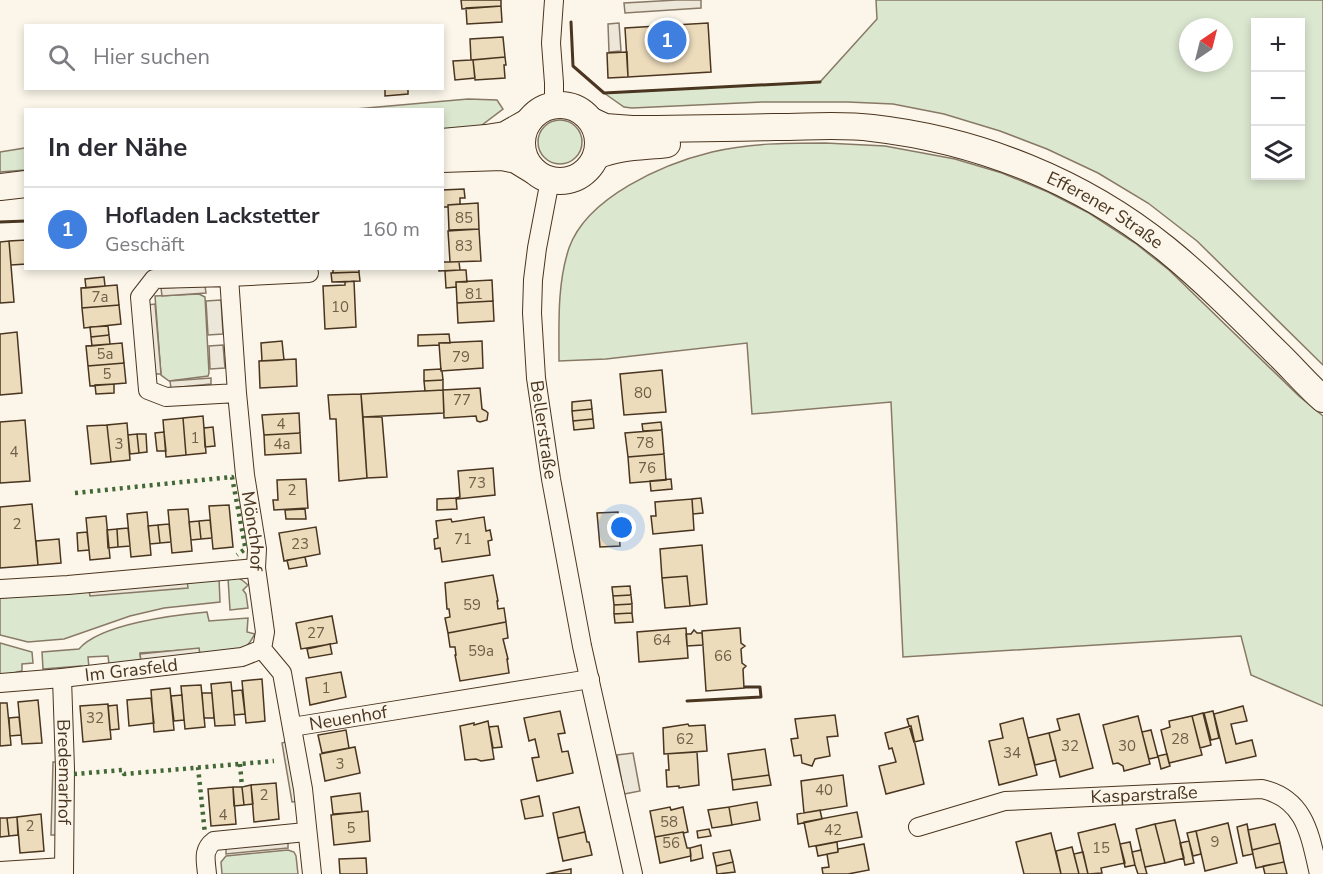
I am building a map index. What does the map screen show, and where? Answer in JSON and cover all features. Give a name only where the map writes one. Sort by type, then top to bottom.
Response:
[{"type":"street","points":[[554,0],[551,43],[554,105]]},
{"type":"street","points":[[444,159],[502,157],[516,160],[542,175],[561,181],[572,179],[591,167],[599,144],[592,121],[575,107],[565,104],[543,108],[528,122],[523,131],[523,153],[527,163],[542,175]]},
{"type":"street","name":"Efferener Straße","points":[[592,121],[605,127],[632,129],[831,126],[871,128],[941,139],[975,148],[1038,171],[1069,186],[1130,222],[1165,248],[1223,300],[1323,399]]},
{"type":"street","points":[[444,142],[505,135],[528,122]]},
{"type":"street","name":"Efferener Straße","points":[[596,156],[632,147],[737,138],[831,126]]},
{"type":"street","name":"Bellerstraße","points":[[542,175],[532,313],[536,378],[551,479],[590,679],[633,874]]},
{"type":"street","points":[[0,187],[24,184]]},
{"type":"street","points":[[237,393],[166,397],[148,390],[140,297],[154,279],[309,273]]},
{"type":"street","name":"Mönchhof","points":[[229,277],[245,475],[257,549],[256,568],[265,632],[262,649]]},
{"type":"street","points":[[0,589],[256,568]]},
{"type":"street","name":"Neuenhof","points":[[262,649],[282,674],[303,789],[312,874]]},
{"type":"street","name":"Im Grasfeld","points":[[0,683],[242,657],[262,649]]},
{"type":"street","name":"Bredemarhof","points":[[0,871],[64,871],[65,769],[62,678]]},
{"type":"street","name":"Neuenhof","points":[[292,727],[590,679]]},
{"type":"street","name":"Kasparstraße","points":[[918,827],[1005,801],[1262,789],[1283,796],[1303,818],[1319,874]]},
{"type":"street","points":[[207,874],[205,852],[208,845],[214,841],[306,832]]},
{"type":"green space","points":[[876,0],[1323,0],[1323,365],[1197,241],[1148,203],[1098,173],[1047,149],[1000,131],[944,114],[893,104],[762,102],[632,108],[624,107],[604,93],[820,82],[877,19]]},
{"type":"green space","points":[[468,99],[497,100],[503,109],[474,131],[444,135],[444,108],[367,108]]},
{"type":"green space","points":[[560,120],[575,127],[582,142],[575,157],[560,164],[545,157],[538,142],[545,127]]},
{"type":"green space","points":[[825,143],[885,146],[955,159],[1002,173],[1048,192],[1089,213],[1135,243],[1169,270],[1300,397],[1323,416],[1323,706],[1251,675],[1241,636],[903,657],[891,402],[752,414],[747,343],[606,359],[559,361],[562,276],[569,248],[578,230],[609,198],[650,174],[712,152],[754,145]]},
{"type":"green space","points":[[24,148],[24,170],[0,172],[0,152]]},
{"type":"green space","points":[[199,294],[205,297],[208,376],[169,381],[161,375],[155,296]]},
{"type":"green space","points":[[237,577],[248,585],[243,590],[246,594],[248,608],[230,610],[228,578]]},
{"type":"green space","points":[[219,578],[220,602],[164,608],[130,616],[64,639],[28,642],[0,635],[0,598],[89,590],[90,595]]},
{"type":"green space","points":[[207,612],[209,621],[248,618],[247,632],[255,634],[244,649],[200,655],[199,649],[140,653],[141,661],[109,664],[108,656],[88,657],[89,668],[81,666],[43,669],[42,652],[79,649],[89,640],[103,633],[138,622]]},
{"type":"green space","points":[[0,643],[32,652],[33,663],[22,664],[22,671],[0,676]]},
{"type":"green space","points":[[288,850],[294,852],[296,856],[298,874],[222,874],[221,862],[226,856]]},
{"type":"shaded area","points":[[701,0],[701,8],[625,13],[624,3]]},
{"type":"shaded area","points":[[619,23],[621,51],[609,52],[608,24]]},
{"type":"shaded area","points":[[205,286],[206,293],[162,296],[161,288]]},
{"type":"shaded area","points":[[221,300],[223,334],[208,335],[206,301]]},
{"type":"shaded area","points":[[155,304],[161,374],[154,374],[148,305]]},
{"type":"shaded area","points":[[223,345],[225,368],[210,369],[209,346]]},
{"type":"shaded area","points":[[211,378],[211,384],[171,388],[170,381]]},
{"type":"shaded area","points":[[187,581],[188,588],[90,596],[89,590]]},
{"type":"shaded area","points":[[199,648],[200,655],[141,661],[140,654]]},
{"type":"shaded area","points":[[289,741],[299,801],[292,802],[282,743]]},
{"type":"shaded area","points":[[633,753],[640,791],[624,794],[617,755]]},
{"type":"shaded area","points":[[53,762],[60,762],[58,835],[51,835]]},
{"type":"shaded area","points":[[288,840],[288,848],[226,854],[226,846]]},
{"type":"building","points":[[461,0],[501,0],[501,6],[462,9]]},
{"type":"building","points":[[501,6],[502,22],[467,24],[466,8]]},
{"type":"building","points":[[708,23],[711,72],[628,77],[625,28]]},
{"type":"building","points":[[503,37],[505,57],[471,60],[470,39]]},
{"type":"building","points":[[627,52],[628,77],[608,78],[607,53]]},
{"type":"building","points":[[505,57],[505,78],[475,80],[473,60]]},
{"type":"building","points":[[473,60],[475,78],[455,80],[453,61]]},
{"type":"building","points":[[385,90],[408,90],[408,94],[385,96]]},
{"type":"building","points":[[464,189],[465,198],[460,198],[460,204],[444,207],[444,190]]},
{"type":"building","points":[[478,203],[479,229],[449,230],[448,205]]},
{"type":"building","points":[[479,229],[481,261],[450,262],[448,231]]},
{"type":"building","points":[[24,240],[24,264],[11,265],[9,241]]},
{"type":"building","points":[[9,241],[14,302],[0,303],[0,242]]},
{"type":"building","points":[[444,262],[459,262],[460,270],[439,271],[444,270]]},
{"type":"building","points":[[333,270],[359,270],[359,272],[333,273]]},
{"type":"building","points":[[466,270],[467,282],[456,282],[456,287],[446,288],[445,271]]},
{"type":"building","points":[[359,272],[360,281],[332,282],[331,273]]},
{"type":"building","points":[[104,277],[105,286],[86,288],[85,279]]},
{"type":"building","points":[[492,280],[493,301],[457,303],[456,282]]},
{"type":"building","points":[[354,281],[356,327],[325,329],[323,286],[345,285],[345,282]]},
{"type":"building","points":[[117,285],[119,305],[82,308],[81,288]]},
{"type":"building","points":[[493,301],[494,321],[458,323],[457,303]]},
{"type":"building","points":[[119,305],[121,324],[84,328],[82,308]]},
{"type":"building","points":[[108,326],[109,335],[91,337],[90,327]]},
{"type":"building","points":[[17,332],[22,393],[0,395],[0,334]]},
{"type":"building","points":[[449,334],[450,343],[418,346],[418,335]]},
{"type":"building","points":[[109,335],[110,344],[92,346],[91,337]]},
{"type":"building","points":[[282,341],[284,360],[262,361],[261,343]]},
{"type":"building","points":[[482,341],[483,368],[441,371],[439,343]]},
{"type":"building","points":[[122,343],[124,363],[88,366],[86,346]]},
{"type":"building","points":[[296,359],[297,386],[260,388],[259,361]]},
{"type":"building","points":[[124,363],[126,383],[90,386],[88,366]]},
{"type":"building","points":[[441,369],[443,380],[424,381],[424,370]]},
{"type":"building","points":[[662,370],[666,412],[624,415],[620,374]]},
{"type":"building","points":[[443,380],[443,390],[425,391],[424,381]]},
{"type":"building","points":[[114,384],[114,393],[96,394],[95,385]]},
{"type":"building","points":[[480,388],[482,409],[488,413],[487,420],[477,421],[476,416],[444,418],[443,390]]},
{"type":"building","points":[[443,390],[444,413],[363,417],[361,394]]},
{"type":"building","points":[[361,394],[367,478],[339,481],[336,419],[330,419],[328,395]]},
{"type":"building","points":[[591,400],[592,409],[572,411],[572,402]]},
{"type":"building","points":[[592,409],[593,419],[573,421],[572,411]]},
{"type":"building","points":[[299,413],[300,433],[264,435],[262,415]]},
{"type":"building","points":[[203,416],[206,453],[186,455],[183,418]]},
{"type":"building","points":[[363,417],[382,417],[387,477],[367,478]]},
{"type":"building","points":[[183,418],[186,455],[166,457],[163,420]]},
{"type":"building","points":[[593,419],[594,428],[574,430],[573,421]]},
{"type":"building","points":[[25,420],[30,481],[0,483],[0,422]]},
{"type":"building","points":[[661,422],[662,430],[643,431],[642,424]]},
{"type":"building","points":[[127,423],[130,460],[111,462],[107,425]]},
{"type":"building","points":[[107,425],[111,462],[91,464],[87,426]]},
{"type":"building","points":[[213,427],[215,446],[205,447],[204,428]]},
{"type":"building","points":[[662,430],[664,454],[628,457],[625,433]]},
{"type":"building","points":[[164,432],[166,451],[157,451],[155,433]]},
{"type":"building","points":[[300,433],[301,453],[265,455],[264,435]]},
{"type":"building","points":[[137,434],[139,453],[130,454],[128,435]]},
{"type":"building","points":[[137,434],[146,434],[147,452],[139,453]]},
{"type":"building","points":[[664,454],[666,480],[630,483],[628,457]]},
{"type":"building","points":[[493,468],[495,495],[456,498],[460,497],[458,471]]},
{"type":"building","points":[[306,479],[308,508],[274,510],[273,500],[278,500],[277,480]]},
{"type":"building","points":[[671,479],[672,489],[651,491],[650,481]]},
{"type":"building","points":[[456,498],[457,509],[437,510],[437,499]]},
{"type":"building","points":[[701,498],[703,513],[693,514],[692,499]]},
{"type":"building","points":[[692,499],[694,530],[653,534],[651,516],[656,516],[655,502]]},
{"type":"building","points":[[32,504],[38,565],[0,568],[0,507]]},
{"type":"building","points":[[229,505],[233,547],[213,549],[209,506]]},
{"type":"building","points":[[188,509],[192,551],[172,553],[168,510]]},
{"type":"building","points":[[305,509],[306,519],[286,519],[285,510]]},
{"type":"building","points":[[147,512],[151,555],[131,557],[127,514]]},
{"type":"building","points":[[618,512],[620,546],[600,547],[597,513]]},
{"type":"building","points":[[106,516],[110,558],[90,560],[86,518]]},
{"type":"building","points":[[484,517],[486,531],[490,530],[492,540],[488,541],[490,555],[442,562],[440,548],[435,549],[434,539],[438,538],[436,521],[451,519],[452,522]]},
{"type":"building","points":[[210,520],[212,538],[201,539],[199,521]]},
{"type":"building","points":[[199,521],[201,539],[191,540],[189,522]]},
{"type":"building","points":[[169,524],[171,542],[160,543],[158,525]]},
{"type":"building","points":[[158,525],[160,543],[150,544],[148,526]]},
{"type":"building","points":[[316,527],[320,554],[284,561],[279,533]]},
{"type":"building","points":[[128,528],[130,546],[118,547],[117,529]]},
{"type":"building","points":[[117,529],[118,547],[108,548],[107,530]]},
{"type":"building","points":[[87,532],[89,550],[78,551],[77,533]]},
{"type":"building","points":[[59,539],[61,563],[38,565],[36,541]]},
{"type":"building","points":[[702,545],[707,604],[690,606],[687,576],[662,578],[660,549]]},
{"type":"building","points":[[305,557],[307,566],[289,569],[287,560]]},
{"type":"building","points":[[493,575],[498,609],[504,608],[506,622],[448,633],[445,618],[450,617],[449,609],[447,609],[445,583]]},
{"type":"building","points":[[687,576],[690,606],[665,608],[662,578]]},
{"type":"building","points":[[630,586],[631,595],[613,596],[612,587]]},
{"type":"building","points":[[631,595],[632,604],[614,605],[613,596]]},
{"type":"building","points":[[632,604],[632,613],[614,614],[614,605]]},
{"type":"building","points":[[632,613],[633,622],[615,623],[614,614]]},
{"type":"building","points":[[332,616],[337,643],[301,649],[296,623]]},
{"type":"building","points":[[506,622],[508,638],[503,639],[509,673],[460,681],[455,647],[450,647],[448,633]]},
{"type":"building","points":[[686,628],[688,658],[639,662],[637,632]]},
{"type":"building","points":[[740,628],[741,643],[745,646],[741,649],[742,663],[746,666],[743,669],[744,688],[706,691],[702,631]]},
{"type":"building","points":[[694,630],[702,633],[703,645],[687,646],[686,634],[691,634]]},
{"type":"building","points":[[330,644],[332,654],[309,658],[307,649]]},
{"type":"building","points":[[341,672],[346,697],[310,705],[306,678]]},
{"type":"building","points":[[262,679],[265,721],[246,723],[242,681]]},
{"type":"building","points":[[231,682],[235,725],[215,726],[211,684]]},
{"type":"building","points":[[201,685],[205,727],[185,729],[181,686]]},
{"type":"building","points":[[170,688],[174,730],[154,732],[151,690]]},
{"type":"building","points":[[242,690],[245,714],[234,715],[232,691]]},
{"type":"building","points":[[202,693],[212,693],[214,718],[204,718]]},
{"type":"building","points":[[182,695],[184,720],[174,721],[171,696]]},
{"type":"building","points":[[151,698],[154,723],[129,726],[127,700]]},
{"type":"building","points":[[38,700],[42,743],[22,744],[18,702]]},
{"type":"building","points":[[0,703],[7,703],[11,745],[0,746]]},
{"type":"building","points":[[108,704],[111,739],[83,742],[80,706]]},
{"type":"building","points":[[117,705],[119,729],[110,730],[108,706]]},
{"type":"building","points":[[1243,706],[1247,721],[1231,724],[1236,744],[1252,740],[1256,756],[1226,763],[1214,714]]},
{"type":"building","points":[[560,711],[565,733],[558,734],[562,752],[568,751],[573,773],[537,781],[532,758],[539,757],[535,739],[529,741],[524,718]]},
{"type":"building","points":[[1213,711],[1219,738],[1211,740],[1204,713]]},
{"type":"building","points":[[1203,713],[1211,745],[1200,748],[1192,716]]},
{"type":"building","points":[[1079,714],[1093,768],[1060,777],[1049,733],[1060,730],[1057,719]]},
{"type":"building","points":[[835,715],[838,736],[827,737],[830,756],[815,759],[812,766],[802,763],[801,755],[794,756],[791,739],[798,738],[795,719]]},
{"type":"building","points":[[918,716],[923,740],[914,742],[907,719]]},
{"type":"building","points":[[1138,716],[1150,764],[1124,771],[1123,766],[1118,763],[1113,764],[1103,725]]},
{"type":"building","points":[[1192,716],[1202,755],[1169,763],[1161,730],[1170,727],[1169,721]]},
{"type":"building","points":[[19,717],[21,735],[10,736],[9,718]]},
{"type":"building","points":[[1023,718],[1037,775],[999,785],[989,741],[1003,738],[1000,724]]},
{"type":"building","points":[[488,721],[494,759],[465,760],[460,726]]},
{"type":"building","points":[[688,724],[689,726],[705,725],[707,751],[664,754],[663,728]]},
{"type":"building","points":[[498,726],[502,747],[493,748],[489,727]]},
{"type":"building","points":[[911,726],[924,784],[886,794],[879,766],[896,762],[892,748],[889,749],[885,733]]},
{"type":"building","points":[[346,730],[349,748],[322,753],[318,735]]},
{"type":"building","points":[[1151,730],[1158,757],[1149,759],[1142,732]]},
{"type":"building","points":[[1049,733],[1056,760],[1035,765],[1028,738]]},
{"type":"building","points":[[355,747],[360,773],[325,781],[320,754]]},
{"type":"building","points":[[765,749],[769,775],[732,780],[728,754]]},
{"type":"building","points":[[697,752],[699,785],[667,787],[668,754],[664,754]]},
{"type":"building","points":[[1167,754],[1170,766],[1161,769],[1158,756]]},
{"type":"building","points":[[769,775],[771,785],[733,790],[732,780]]},
{"type":"building","points":[[843,775],[847,806],[804,813],[801,781]]},
{"type":"building","points":[[276,783],[279,819],[254,822],[251,785]]},
{"type":"building","points":[[251,785],[253,804],[244,805],[242,787]]},
{"type":"building","points":[[233,787],[236,824],[211,826],[208,789]]},
{"type":"building","points":[[233,787],[242,787],[244,805],[234,806]]},
{"type":"building","points":[[360,793],[362,812],[333,814],[331,797]]},
{"type":"building","points":[[539,796],[543,816],[525,819],[521,800]]},
{"type":"building","points":[[757,802],[760,820],[732,825],[729,807]]},
{"type":"building","points":[[579,807],[585,832],[558,838],[553,813]]},
{"type":"building","points":[[670,807],[671,810],[683,807],[688,832],[655,837],[650,811]]},
{"type":"building","points":[[729,807],[732,825],[712,828],[708,810]]},
{"type":"building","points":[[820,810],[822,819],[798,824],[797,814]]},
{"type":"building","points":[[368,811],[370,841],[334,845],[331,815]]},
{"type":"building","points":[[857,812],[862,837],[809,847],[804,822]]},
{"type":"building","points":[[41,814],[44,851],[20,853],[17,817]]},
{"type":"building","points":[[17,817],[18,835],[9,836],[7,818]]},
{"type":"building","points":[[0,818],[7,818],[9,836],[0,837]]},
{"type":"building","points":[[1175,820],[1184,858],[1165,863],[1155,824]]},
{"type":"building","points":[[1228,823],[1237,863],[1205,871],[1196,831]]},
{"type":"building","points":[[1115,824],[1125,863],[1101,868],[1102,873],[1088,874],[1078,833]]},
{"type":"building","points":[[1155,824],[1165,863],[1145,867],[1136,829]]},
{"type":"building","points":[[1247,824],[1253,854],[1243,856],[1237,827]]},
{"type":"building","points":[[1275,824],[1280,843],[1252,850],[1248,830]]},
{"type":"building","points":[[709,829],[711,836],[698,838],[697,831]]},
{"type":"building","points":[[1196,831],[1201,854],[1193,856],[1187,833]]},
{"type":"building","points":[[585,832],[592,855],[563,861],[558,838]]},
{"type":"building","points":[[683,832],[691,856],[660,863],[655,837]]},
{"type":"building","points":[[1051,833],[1061,874],[1024,874],[1016,842]]},
{"type":"building","points":[[1189,841],[1194,863],[1185,865],[1180,843]]},
{"type":"building","points":[[837,842],[838,852],[818,856],[816,846]]},
{"type":"building","points":[[1130,842],[1135,865],[1125,867],[1120,844]]},
{"type":"building","points":[[1280,843],[1284,862],[1256,868],[1252,850]]},
{"type":"building","points":[[864,844],[869,870],[848,874],[823,874],[822,868],[829,867],[827,854],[838,852],[838,849]]},
{"type":"building","points":[[701,845],[703,858],[691,861],[690,848]]},
{"type":"building","points":[[1072,847],[1079,874],[1061,874],[1056,851]]},
{"type":"building","points":[[730,850],[733,862],[716,866],[713,853]]},
{"type":"building","points":[[1141,850],[1147,874],[1138,874],[1135,865],[1132,852]]},
{"type":"building","points":[[1083,852],[1088,874],[1079,874],[1074,854]]},
{"type":"building","points":[[366,858],[367,874],[340,874],[339,859]]},
{"type":"building","points":[[733,862],[735,872],[717,874],[716,866]]},
{"type":"building","points":[[1284,862],[1287,874],[1265,874],[1263,866]]},
{"type":"building","points":[[571,869],[571,874],[546,874]]},
{"type":"hedge","points":[[75,493],[232,477],[245,546],[244,550],[237,555]]},
{"type":"hedge","points":[[74,774],[123,770],[124,774],[274,761]]},
{"type":"hedge","points":[[240,764],[242,787]]},
{"type":"hedge","points":[[198,767],[205,834]]},
{"type":"wall","points":[[571,22],[573,66],[604,93],[820,82]]},
{"type":"wall","points":[[0,222],[24,221]]},
{"type":"wall","points":[[687,701],[761,697],[760,687],[745,687]]},
{"type":"place","name":"Hofladen Lackstetter","points":[[667,40]]}]
